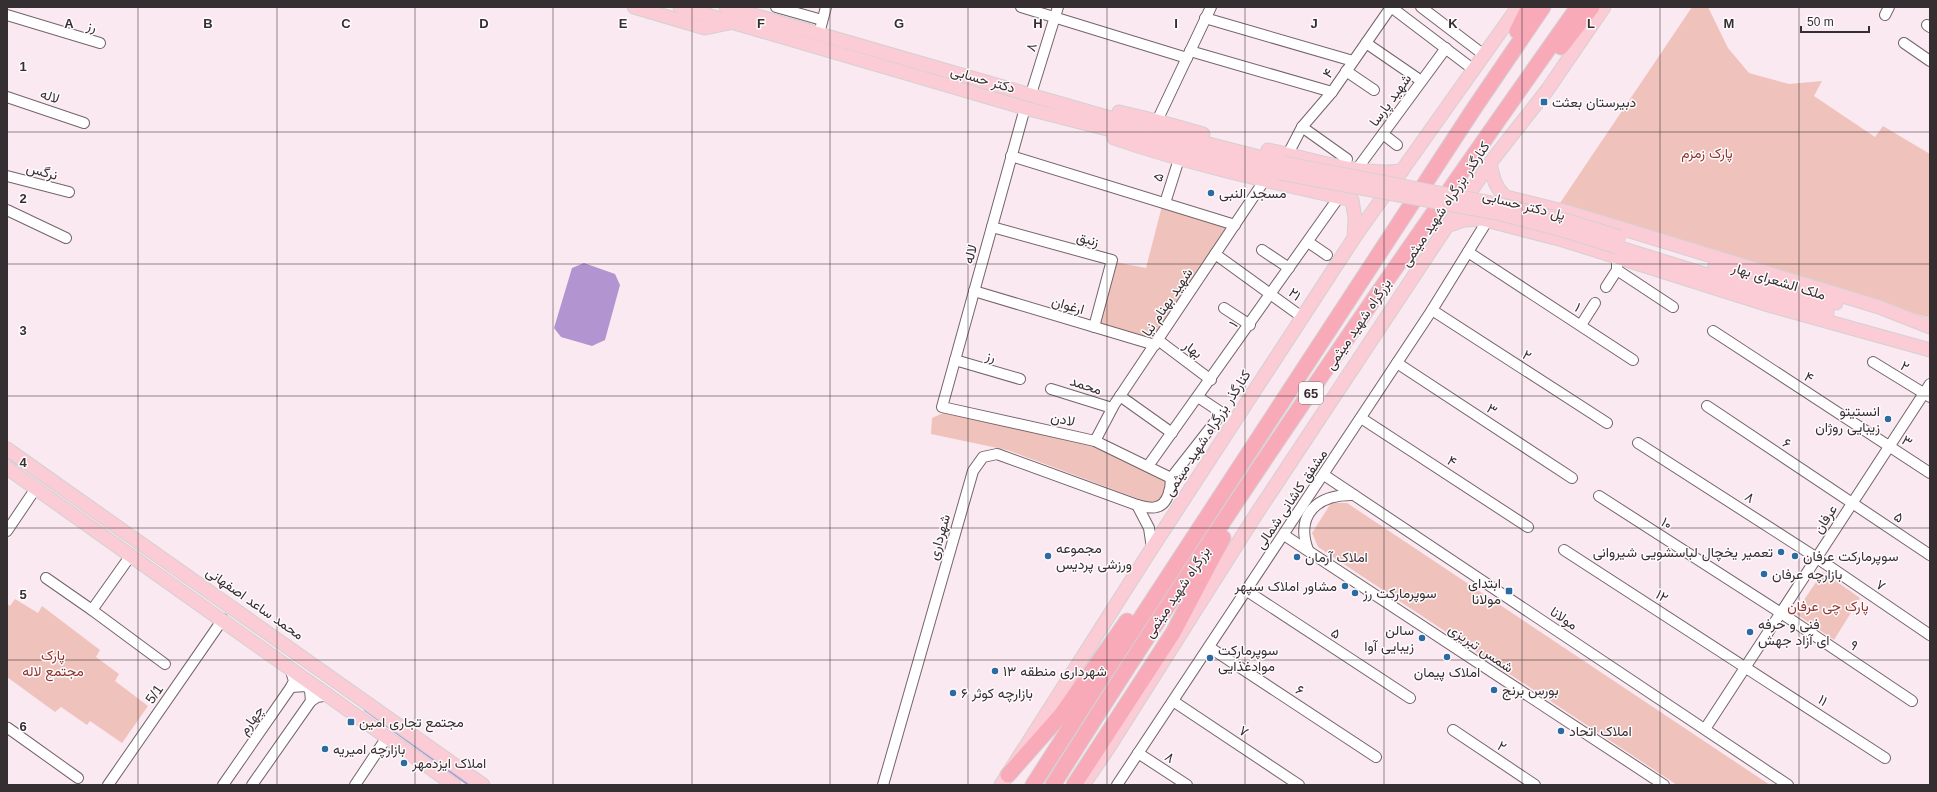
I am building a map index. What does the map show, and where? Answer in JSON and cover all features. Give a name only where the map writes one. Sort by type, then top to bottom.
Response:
[{"type":"highway","points":[[1473,110],[1530,7]]},
{"type":"highway","name":"بزرگراه شهید میثمی","points":[[1033,785],[1473,110],[1543,7]]},
{"type":"highway","name":"بزرگراه شهید میثمی","points":[[1053,785],[1114,687],[1270,452],[1494,125],[1578,7]]},
{"type":"highway","points":[[1494,125],[1535,81],[1592,7]]},
{"type":"highway","points":[[1004,780],[1060,714],[1231,471],[1256,442]]},
{"type":"highway","points":[[1074,785],[1174,633],[1270,452]]},
{"type":"main road","points":[[634,7],[705,28],[731,23]]},
{"type":"main road","name":"دکتر حسابی","points":[[680,7],[815,48],[1025,108],[1284,163]]},
{"type":"main road","name":"دکتر حسابی","points":[[726,7],[1138,126],[1284,163]]},
{"type":"main road","name":"کنارگذر بزرگراه شهید میثمی","points":[[1004,780],[1234,421],[1354,238],[1518,7]]},
{"type":"main road","name":"کنارگذر بزرگراه شهید میثمی","points":[[1083,785],[1109,747],[1255,516],[1490,163],[1548,89],[1604,7]]},
{"type":"main road","points":[[1031,94],[1157,120],[1212,136],[1284,163],[1360,170],[1390,172],[1402,171]]},
{"type":"main road","points":[[1025,108],[1148,150],[1264,181],[1352,200],[1358,198],[1366,189],[1368,182],[1360,170]]},
{"type":"main road","name":"پل دکتر حسابی","points":[[1284,163],[1502,204],[1618,253]]},
{"type":"main road","points":[[1490,163],[1493,181],[1500,192],[1506,197],[1571,213],[1864,302],[1930,328]]},
{"type":"main road","points":[[1489,224],[1496,204],[1506,197]]},
{"type":"main road","points":[[1352,200],[1355,218],[1354,238]]},
{"type":"main road","points":[[1448,226],[1464,220],[1482,219],[1489,224],[1618,253]]},
{"type":"main road","name":"ملک الشعرای بهار","points":[[1618,253],[1779,286],[1930,328]]},
{"type":"main road","name":"ملک الشعرای بهار","points":[[1618,253],[1880,329],[1930,349]]},
{"type":"main road","name":"محمد ساعد اصفهانی","points":[[7,449],[483,785]]},
{"type":"main road","points":[[7,468],[223,619],[454,785]]},
{"type":"street","points":[[776,7],[822,20]]},
{"type":"street","points":[[815,48],[826,7]]},
{"type":"street","points":[[1021,7],[1189,55],[1332,92]]},
{"type":"street","name":"۸","points":[[1031,94],[1058,7]]},
{"type":"street","points":[[1157,120],[1211,7]]},
{"type":"street","points":[[1391,7],[1474,70]]},
{"type":"street","name":"۴","points":[[1284,163],[1302,127],[1332,92],[1391,7]]},
{"type":"street","points":[[1421,7],[1484,55]]},
{"type":"street","name":"رز","points":[[7,15],[100,43]]},
{"type":"street","points":[[1205,18],[1354,61]]},
{"type":"street","points":[[1366,43],[1417,78]]},
{"type":"street","points":[[1904,43],[1930,60]]},
{"type":"street","name":"شهید پارسا","points":[[1360,170],[1383,134],[1446,48]]},
{"type":"street","points":[[1346,71],[1374,90]]},
{"type":"street","name":"لاله","points":[[7,97],[84,123]]},
{"type":"street","name":"لاله","points":[[942,407],[1025,108]]},
{"type":"street","points":[[1302,127],[1348,159]]},
{"type":"street","points":[[1383,134],[1397,146]]},
{"type":"street","points":[[1012,156],[1235,225]]},
{"type":"street","name":"۵","points":[[1165,203],[1179,158]]},
{"type":"street","name":"نرگس","points":[[7,176],[69,192]]},
{"type":"street","name":"شهید بهنام نیا","points":[[1095,441],[1112,408],[1264,181]]},
{"type":"street","name":"۱","points":[[1148,466],[1211,380],[1339,197]]},
{"type":"street","points":[[7,210],[66,238]]},
{"type":"street","name":"مشفق کاشانی شمالی","points":[[1117,785],[1398,363],[1468,252],[1489,224]]},
{"type":"street","name":"زنبق","points":[[992,227],[1112,260],[1094,327]]},
{"type":"street","points":[[1308,242],[1327,255]]},
{"type":"street","points":[[1262,250],[1289,268]]},
{"type":"street","name":"۱","points":[[1468,252],[1633,360]]},
{"type":"street","points":[[1606,287],[1618,253],[1673,307]]},
{"type":"street","name":"۲۱","points":[[1215,254],[1302,317]]},
{"type":"street","name":"ارغوان","points":[[974,291],[1094,327],[1157,342]]},
{"type":"street","points":[[1581,325],[1595,303]]},
{"type":"street","points":[[1224,308],[1250,325]]},
{"type":"street","name":"۲","points":[[1432,310],[1608,423]]},
{"type":"street","name":"۴","points":[[1713,331],[1890,446]]},
{"type":"street","name":"بهار","points":[[1157,342],[1211,380]]},
{"type":"street","name":"رز","points":[[955,360],[1020,379]]},
{"type":"street","name":"۲","points":[[1873,362],[1927,395]]},
{"type":"street","name":"۳","points":[[1398,363],[1572,478]]},
{"type":"street","name":"عرفان","points":[[1705,729],[1852,503],[1890,446],[1927,395],[1930,384]]},
{"type":"street","name":"محمد","points":[[1051,388],[1112,408]]},
{"type":"street","points":[[1120,396],[1172,434]]},
{"type":"street","points":[[1198,397],[1234,421]]},
{"type":"street","name":"۶","points":[[1707,406],[1852,503]]},
{"type":"street","name":"لادن","points":[[942,407],[1095,441],[1171,478]]},
{"type":"street","points":[[1171,478],[1222,413]]},
{"type":"street","name":"۴","points":[[1361,418],[1528,527]]},
{"type":"street","name":"۸","points":[[1638,443],[1668,460],[1817,558]]},
{"type":"street","name":"۳","points":[[1890,446],[1930,473]]},
{"type":"street","name":"شهرداری","points":[[883,785],[973,471],[983,457],[997,454],[1137,505],[1156,508],[1164,502],[1171,487],[1171,478]]},
{"type":"street","name":"مولانا","points":[[1324,475],[1788,785]]},
{"type":"street","points":[[7,531],[36,488]]},
{"type":"street","points":[[1308,550],[1303,537],[1304,525],[1317,504],[1329,497],[1354,495]]},
{"type":"street","name":"۱۰","points":[[1599,496],[1781,613]]},
{"type":"street","name":"۵","points":[[1852,503],[1930,555]]},
{"type":"street","points":[[1137,505],[1149,528],[1152,548]]},
{"type":"street","name":"شمس تبریزی","points":[[1284,535],[1662,785]]},
{"type":"street","name":"۱۲","points":[[1564,550],[1746,666]]},
{"type":"street","points":[[92,610],[131,555]]},
{"type":"street","name":"۷","points":[[1817,558],[1930,635]]},
{"type":"street","points":[[46,578],[165,664]]},
{"type":"street","name":"۵","points":[[1247,591],[1410,698]]},
{"type":"street","name":"۹","points":[[1781,613],[1912,701]]},
{"type":"street","name":"5/1","points":[[108,785],[223,619]]},
{"type":"street","name":"۶","points":[[1209,647],[1376,757]]},
{"type":"street","name":"۱۱","points":[[1746,666],[1885,758]]},
{"type":"street","points":[[290,668],[294,681],[291,687]]},
{"type":"street","points":[[291,687],[306,686],[310,690],[311,701]]},
{"type":"street","name":"چهارم","points":[[223,785],[291,687]]},
{"type":"street","points":[[252,785],[311,701],[329,695]]},
{"type":"street","name":"۷","points":[[1174,701],[1299,785]]},
{"type":"street","points":[[7,728],[78,778]]},
{"type":"street","name":"۲","points":[[1452,730],[1536,785]]},
{"type":"street","points":[[355,785],[387,737]]},
{"type":"street","name":"۸","points":[[1138,753],[1187,785]]},
{"type":"green space","name":"پارک زمزم","points":[[1692,7],[1708,7],[1728,48],[1749,73],[1789,84],[1822,81],[1814,96],[1875,137],[1883,126],[1930,154],[1930,318],[1560,203]]},
{"type":"green space","points":[[1162,206],[1228,227],[1154,340],[1098,324],[1115,262],[1146,268]]},
{"type":"green space","points":[[943,413],[1093,445],[1166,479],[1169,487],[1164,501],[1155,505],[1007,450],[931,434],[932,418]]},
{"type":"green space","points":[[1331,503],[1347,503],[1770,785],[1677,785],[1318,547],[1312,533]]},
{"type":"green space","name":"پارک چی عرفان","points":[[1823,572],[1860,598],[1834,640],[1795,613]]},
{"type":"green space","name":"پارک مجتمع لاله","points":[[15,599],[38,613],[42,606],[100,650],[96,657],[119,674],[115,681],[148,706],[122,743],[90,721],[87,725],[61,707],[55,712],[7,677],[7,604],[10,606]]},
{"type":"shaded area","points":[[584,263],[615,274],[620,285],[605,340],[592,346],[561,337],[554,328],[572,268]]},
{"type":"waterway","points":[[7,457],[23,468]]},
{"type":"waterway","points":[[365,710],[469,785]]},
{"type":"place","name":"دبیرستان بعثت","points":[[1544,102]]},
{"type":"place","name":"مسجد النبی","points":[[1211,193]]},
{"type":"place","name":"انستیتو زیبایی روژان","points":[[1888,419]]},
{"type":"place","name":"تعمیر یخچال لباسشویی شیروانی","points":[[1781,552]]},
{"type":"place","name":"مجموعه ورزشی پردیس","points":[[1048,556]]},
{"type":"place","name":"سوپرمارکت عرفان","points":[[1795,556]]},
{"type":"place","name":"املاک آرمان","points":[[1297,557]]},
{"type":"place","name":"بازارچه‌ عرفان","points":[[1764,574]]},
{"type":"place","name":"مشاور املاک سپهر","points":[[1345,586]]},
{"type":"place","name":"ابتدای مولانا","points":[[1509,591]]},
{"type":"place","name":"سوپرمارکت رز","points":[[1355,593]]},
{"type":"place","name":"فنی و حرفه ای آزاد جهش","points":[[1750,632]]},
{"type":"place","name":"سالن زیبایی آوا","points":[[1422,638]]},
{"type":"place","name":"املاک پیمان","points":[[1447,657]]},
{"type":"place","name":"سوپرمارکت موادغذایی","points":[[1210,658]]},
{"type":"place","name":"شهرداری منطقه ۱۳","points":[[995,671]]},
{"type":"place","name":"بورس برنج","points":[[1494,690]]},
{"type":"place","name":"بازارچه کوثر ۶","points":[[953,693]]},
{"type":"place","name":"مجتمع تجاری امین","points":[[351,722]]},
{"type":"place","name":"املاک اتحاد","points":[[1561,731]]},
{"type":"place","name":"بازارچه امیریه","points":[[325,749]]},
{"type":"place","name":"املاک ایزدمهر","points":[[404,763]]}]
